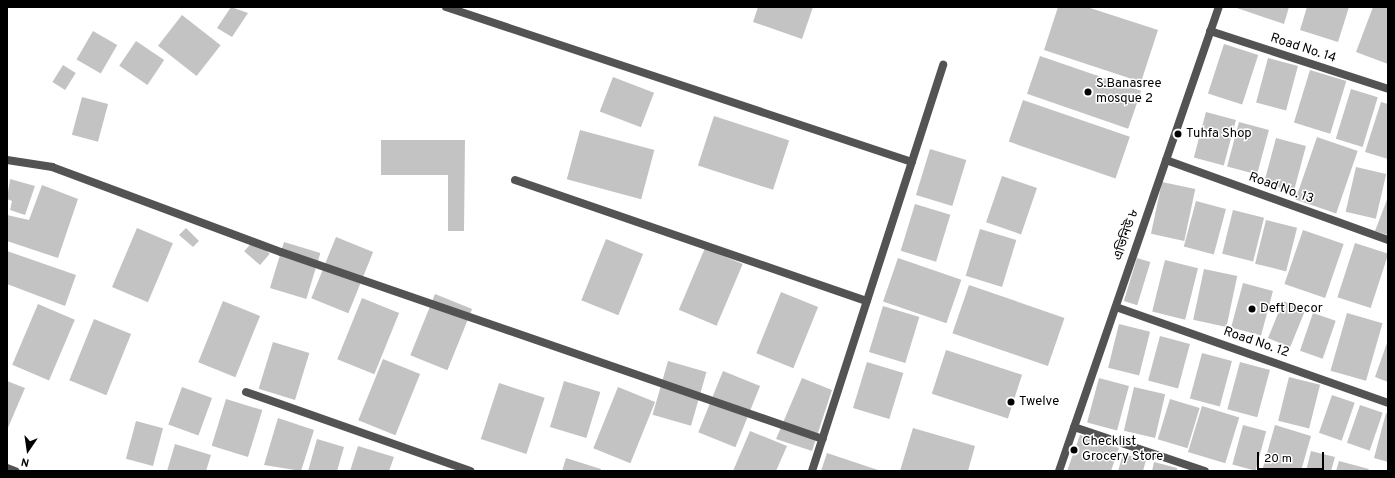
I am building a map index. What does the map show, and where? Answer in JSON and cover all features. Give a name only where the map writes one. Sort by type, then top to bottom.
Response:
[{"type":"street","points":[[446,7],[912,162]]},
{"type":"street","name":"এভিনিউ ৮","points":[[1059,471],[1219,7]]},
{"type":"street","name":"Road No. 14","points":[[1210,31],[1388,89]]},
{"type":"street","points":[[812,471],[943,65]]},
{"type":"street","points":[[7,160],[52,167],[282,252],[822,439]]},
{"type":"street","name":"Road No. 13","points":[[1166,160],[1388,240]]},
{"type":"street","points":[[516,180],[867,302]]},
{"type":"street","name":"Road No. 12","points":[[1116,306],[1388,403]]},
{"type":"street","points":[[246,392],[470,471]]},
{"type":"street","points":[[1074,427],[1205,471]]},
{"type":"street","points":[[7,468],[15,471]]},
{"type":"building","points":[[231,7],[248,13],[232,37],[217,28]]},
{"type":"building","points":[[758,7],[813,7],[802,39],[753,22]]},
{"type":"building","points":[[1058,7],[1087,7],[1158,30],[1141,82],[1044,50]]},
{"type":"building","points":[[1234,7],[1289,7],[1284,24]]},
{"type":"building","points":[[1307,7],[1349,7],[1338,42],[1300,30]]},
{"type":"building","points":[[1373,7],[1388,7],[1388,64],[1356,52]]},
{"type":"building","points":[[182,15],[221,45],[197,76],[158,46]]},
{"type":"building","points":[[93,31],[117,45],[101,74],[76,60]]},
{"type":"building","points":[[136,41],[164,60],[147,85],[119,66]]},
{"type":"building","points":[[1224,44],[1258,55],[1242,105],[1208,93]]},
{"type":"building","points":[[1040,56],[1141,91],[1128,129],[1027,94]]},
{"type":"building","points":[[1268,58],[1298,66],[1286,110],[1256,102]]},
{"type":"building","points":[[63,65],[76,73],[65,90],[52,82]]},
{"type":"building","points":[[1310,70],[1346,81],[1330,134],[1294,123]]},
{"type":"building","points":[[613,77],[654,93],[641,127],[600,112]]},
{"type":"building","points":[[1351,89],[1378,97],[1363,147],[1336,139]]},
{"type":"building","points":[[82,97],[108,104],[98,142],[72,135]]},
{"type":"building","points":[[1023,100],[1130,137],[1116,178],[1009,142]]},
{"type":"building","points":[[1381,102],[1388,104],[1388,159],[1365,152]]},
{"type":"building","points":[[1206,112],[1236,120],[1224,165],[1194,157]]},
{"type":"building","points":[[714,116],[789,140],[773,190],[698,165]]},
{"type":"building","points":[[1239,122],[1269,130],[1257,174],[1227,166]]},
{"type":"building","points":[[580,130],[654,150],[641,199],[567,179]]},
{"type":"building","points":[[1317,137],[1358,151],[1336,213],[1296,199]]},
{"type":"building","points":[[1276,138],[1306,146],[1294,191],[1264,183]]},
{"type":"building","points":[[381,140],[465,140],[464,231],[448,231],[448,175],[381,175]]},
{"type":"building","points":[[930,149],[966,160],[952,206],[916,195]]},
{"type":"building","points":[[1356,167],[1386,174],[1376,219],[1346,212]]},
{"type":"building","points":[[1002,176],[1037,188],[1021,234],[986,222]]},
{"type":"building","points":[[10,179],[35,186],[25,215],[10,210],[12,201],[7,199]]},
{"type":"building","points":[[1162,182],[1195,189],[1184,241],[1151,234]]},
{"type":"building","points":[[42,185],[78,199],[58,258],[7,241],[7,215],[29,220]]},
{"type":"building","points":[[1388,197],[1388,235],[1375,231]]},
{"type":"building","points":[[1196,201],[1226,209],[1214,254],[1184,246]]},
{"type":"building","points":[[915,204],[950,215],[936,262],[901,251]]},
{"type":"building","points":[[1233,210],[1264,218],[1253,261],[1222,254]]},
{"type":"building","points":[[1266,220],[1297,228],[1286,271],[1255,264]]},
{"type":"building","points":[[137,228],[173,243],[148,302],[112,287]]},
{"type":"building","points":[[186,228],[199,241],[193,247],[179,235]]},
{"type":"building","points":[[980,229],[1016,240],[1002,287],[966,276]]},
{"type":"building","points":[[1303,230],[1344,244],[1325,298],[1284,284]]},
{"type":"building","points":[[336,237],[373,252],[348,313],[311,298]]},
{"type":"building","points":[[606,239],[643,254],[618,315],[581,300]]},
{"type":"building","points":[[254,240],[270,254],[260,265],[244,251]]},
{"type":"building","points":[[284,242],[320,253],[306,299],[270,288]]},
{"type":"building","points":[[1355,243],[1388,254],[1371,308],[1337,297]]},
{"type":"building","points":[[705,248],[743,264],[717,326],[679,310]]},
{"type":"building","points":[[7,251],[76,275],[65,306],[7,284]]},
{"type":"building","points":[[898,258],[961,280],[946,323],[883,301]]},
{"type":"building","points":[[1137,258],[1150,262],[1137,305],[1124,301]]},
{"type":"building","points":[[1165,260],[1198,268],[1185,320],[1152,311]]},
{"type":"building","points":[[1204,269],[1237,276],[1226,327],[1193,320]]},
{"type":"building","points":[[1243,283],[1273,291],[1261,335],[1231,327]]},
{"type":"building","points":[[969,285],[1064,318],[1048,366],[952,333]]},
{"type":"building","points":[[781,292],[818,307],[793,368],[756,353]]},
{"type":"building","points":[[435,294],[472,309],[447,370],[410,355]]},
{"type":"building","points":[[362,298],[399,313],[374,374],[337,359]]},
{"type":"building","points":[[223,301],[260,316],[235,377],[198,362]]},
{"type":"building","points":[[1283,301],[1305,310],[1290,347],[1268,338]]},
{"type":"building","points":[[38,304],[75,320],[49,380],[12,365]]},
{"type":"building","points":[[883,306],[919,317],[905,363],[869,352]]},
{"type":"building","points":[[1313,313],[1336,321],[1323,359],[1300,351]]},
{"type":"building","points":[[1347,313],[1383,323],[1366,381],[1330,371]]},
{"type":"building","points":[[94,319],[131,334],[106,395],[69,380]]},
{"type":"building","points":[[1119,324],[1150,332],[1139,375],[1108,368]]},
{"type":"building","points":[[1160,336],[1190,344],[1178,388],[1148,380]]},
{"type":"building","points":[[1388,340],[1388,382],[1375,377]]},
{"type":"building","points":[[273,342],[309,353],[295,400],[259,389]]},
{"type":"building","points":[[946,350],[1022,375],[1008,418],[932,394]]},
{"type":"building","points":[[1202,353],[1232,361],[1220,406],[1190,398]]},
{"type":"building","points":[[383,359],[420,374],[395,435],[358,420]]},
{"type":"building","points":[[668,361],[706,372],[691,426],[653,415]]},
{"type":"building","points":[[867,362],[903,373],[889,419],[853,408]]},
{"type":"building","points":[[1240,362],[1270,370],[1257,417],[1227,409]]},
{"type":"building","points":[[723,371],[760,386],[735,447],[698,432]]},
{"type":"building","points":[[1289,377],[1320,385],[1309,428],[1278,421]]},
{"type":"building","points":[[802,378],[832,390],[812,451],[776,439]]},
{"type":"building","points":[[1099,378],[1129,386],[1117,430],[1087,422]]},
{"type":"building","points":[[7,381],[25,388],[7,430]]},
{"type":"building","points":[[564,381],[600,392],[586,438],[550,427]]},
{"type":"building","points":[[499,383],[545,398],[526,454],[481,439]]},
{"type":"building","points":[[182,387],[212,398],[198,436],[168,425]]},
{"type":"building","points":[[618,387],[655,402],[630,463],[593,448]]},
{"type":"building","points":[[1134,387],[1165,394],[1155,438],[1124,431]]},
{"type":"building","points":[[1332,395],[1355,403],[1342,441],[1319,433]]},
{"type":"building","points":[[226,399],[262,410],[248,457],[212,446]]},
{"type":"building","points":[[1170,399],[1200,408],[1187,448],[1158,439]]},
{"type":"building","points":[[1360,405],[1383,413],[1370,451],[1347,443]]},
{"type":"building","points":[[1202,406],[1239,417],[1225,463],[1188,452]]},
{"type":"building","points":[[1386,413],[1388,414],[1388,462],[1374,458]]},
{"type":"building","points":[[278,418],[314,430],[301,471],[264,465]]},
{"type":"building","points":[[136,421],[163,428],[153,466],[126,459]]},
{"type":"building","points":[[1243,425],[1266,431],[1256,471],[1232,465]]},
{"type":"building","points":[[1275,425],[1311,436],[1301,471],[1262,471]]},
{"type":"building","points":[[913,428],[975,446],[968,471],[900,471]]},
{"type":"building","points":[[750,431],[787,446],[776,471],[733,471]]},
{"type":"building","points":[[1080,435],[1119,448],[1111,471],[1067,471]]},
{"type":"building","points":[[317,439],[344,447],[337,471],[308,471]]},
{"type":"building","points":[[175,444],[211,455],[206,471],[167,471]]},
{"type":"building","points":[[358,446],[394,457],[389,471],[350,471]]},
{"type":"building","points":[[1311,451],[1335,457],[1331,471],[1306,471]]},
{"type":"building","points":[[827,453],[881,471],[821,471]]},
{"type":"building","points":[[1123,454],[1146,460],[1143,471],[1118,471]]},
{"type":"building","points":[[566,458],[601,469],[601,471],[562,471]]},
{"type":"building","points":[[1339,461],[1369,469],[1368,471],[1336,471]]},
{"type":"building","points":[[1154,462],[1177,468],[1177,471],[1152,471]]},
{"type":"place","name":"S.Banasree mosque 2","points":[[1088,92]]},
{"type":"place","name":"Tuhfa Shop","points":[[1178,134]]},
{"type":"place","name":"Deft Decor","points":[[1252,309]]},
{"type":"place","name":"Twelve","points":[[1011,402]]},
{"type":"place","name":"Checklist Grocery Store","points":[[1074,450]]}]
